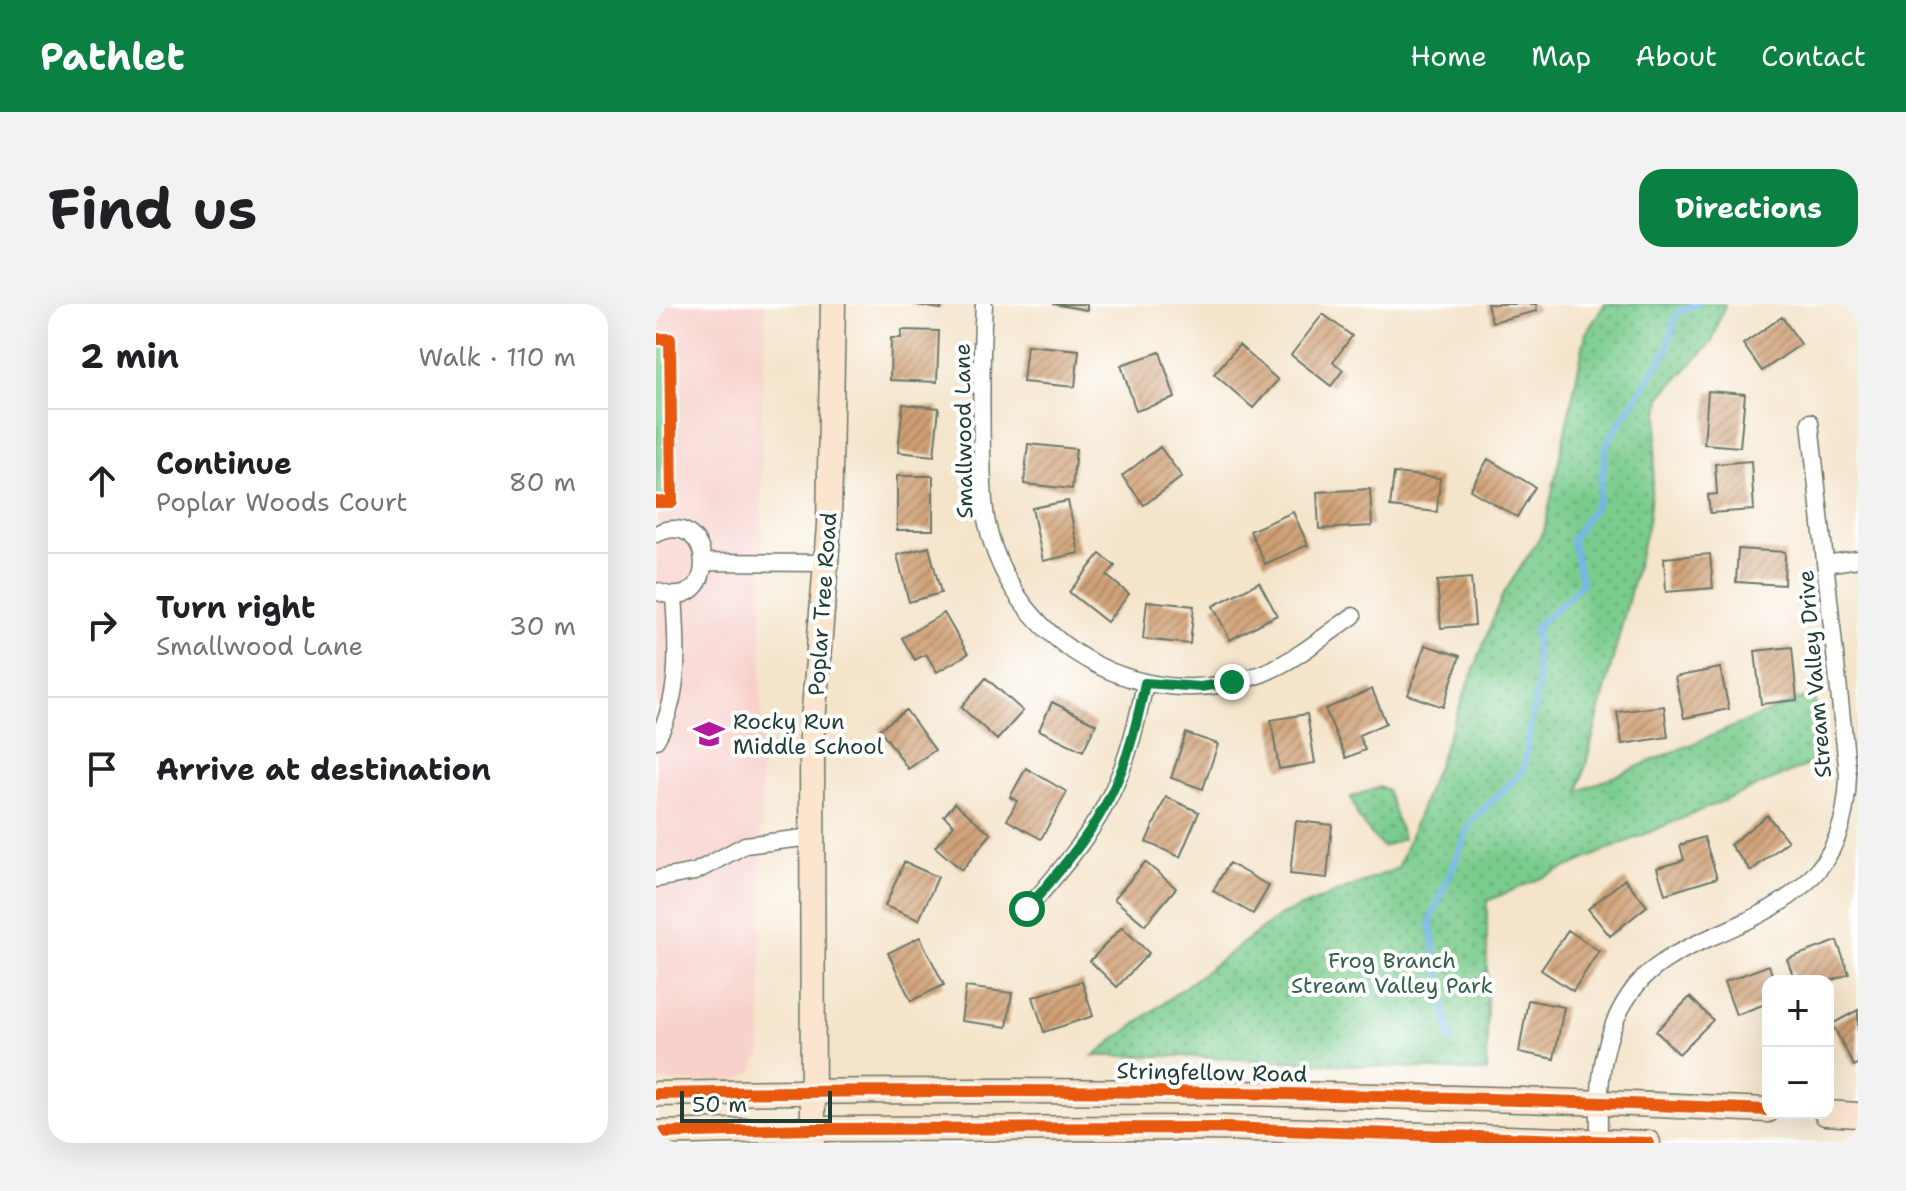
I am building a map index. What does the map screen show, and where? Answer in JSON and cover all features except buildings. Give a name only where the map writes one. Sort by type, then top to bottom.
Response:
[{"type":"main road","name":"Poplar Tree Road","points":[[812,1136],[812,734],[826,563],[833,304]]},
{"type":"main road","name":"Stringfellow Road","points":[[656,1094],[812,1090],[1229,1091],[1762,1110]]},
{"type":"main road","points":[[1834,1114],[1858,1115]]},
{"type":"main road","points":[[656,1133],[812,1136],[1224,1128],[1648,1143]]},
{"type":"street","name":"Smallwood Lane","points":[[984,304],[984,502],[996,556],[1009,585],[1049,633],[1073,653],[1106,671],[1145,683],[1200,687],[1261,673],[1287,661],[1353,616]]},
{"type":"street","name":"Stream Valley Drive","points":[[1599,1141],[1598,1102],[1611,1029],[1639,983],[1683,950],[1769,913],[1790,899],[1814,877],[1837,840],[1847,797],[1848,775],[1810,422]]},
{"type":"street","points":[[656,534],[671,530],[690,536],[698,543],[704,562],[699,581],[692,588],[674,595],[656,591]]},
{"type":"street","points":[[1826,564],[1858,559]]},
{"type":"street","points":[[704,562],[826,563]]},
{"type":"street","points":[[656,740],[670,711],[675,680],[674,595]]},
{"type":"street","points":[[1027,909],[1079,849],[1102,815],[1131,749],[1145,683]]},
{"type":"street","points":[[656,879],[695,872],[745,845],[812,837]]},
{"type":"shaded area","name":"Rocky Run Middle School","points":[[656,304],[766,304],[762,415],[761,1054],[752,1072],[734,1081],[656,1082]]},
{"type":"green space","name":"Frog Branch Stream Valley Park","points":[[1605,304],[1725,304],[1712,342],[1661,396],[1648,523],[1579,791],[1814,693],[1822,759],[1487,901],[1487,1072],[1180,1056],[1093,1056],[1279,916],[1398,868],[1502,596],[1544,531],[1586,333]]},
{"type":"green space","points":[[656,334],[673,334],[676,507],[656,508]]},
{"type":"green space","points":[[1379,787],[1387,790],[1403,839],[1382,847],[1359,819],[1351,797]]},
{"type":"waterway","points":[[1451,1042],[1430,923],[1471,822],[1523,771],[1538,685],[1535,628],[1582,583],[1572,539],[1598,501],[1607,443],[1667,350],[1676,314],[1697,304]]},
{"type":"cycle path","points":[[656,339],[670,339],[672,502],[656,502]]},
{"type":"cycle path","points":[[656,1094],[934,1091],[1212,1093],[1490,1099],[1762,1110]]},
{"type":"cycle path","points":[[656,1133],[812,1129],[1224,1128],[1648,1143]]},
{"type":"place","name":"Rocky Run Middle School","points":[[709,734]]},
{"type":"route","points":[[1027,909],[1079,849],[1102,815],[1131,749],[1145,683],[1200,687],[1232,682]]}]
